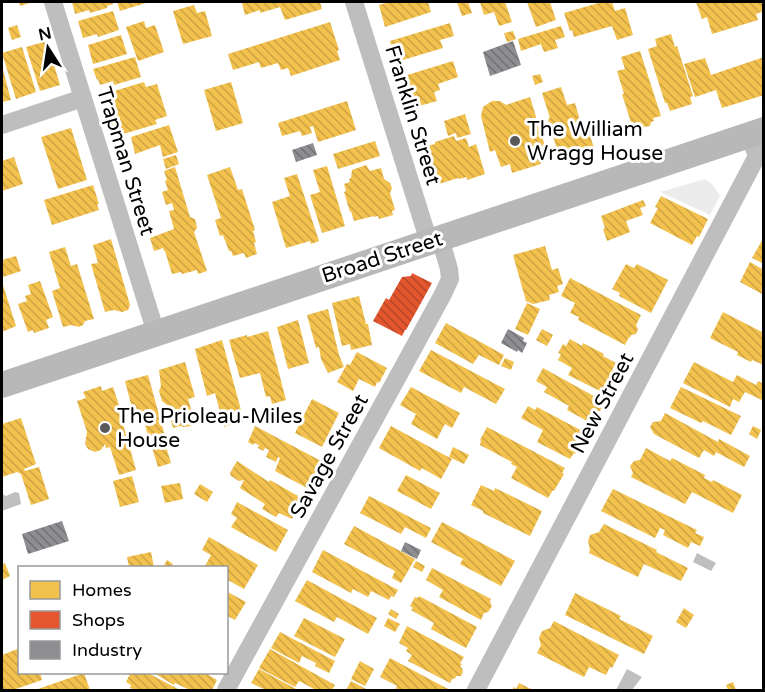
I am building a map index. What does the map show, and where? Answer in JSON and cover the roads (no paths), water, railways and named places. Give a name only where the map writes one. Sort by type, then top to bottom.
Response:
[{"type":"main road","name":"Broad Street","points":[[2,385],[756,133]]},
{"type":"street","name":"Trapman Street","points":[[53,2],[156,333]]},
{"type":"street","name":"Franklin Street","points":[[355,2],[434,240]]},
{"type":"street","points":[[2,125],[83,98]]},
{"type":"street","name":"New Street","points":[[476,690],[757,156],[756,133]]},
{"type":"street","name":"Savage Street","points":[[226,690],[450,279],[449,268],[434,240]]},
{"type":"place","name":"The William Wragg House","points":[[515,141]]},
{"type":"place","name":"The Prioleau-Miles House","points":[[105,428]]}]
